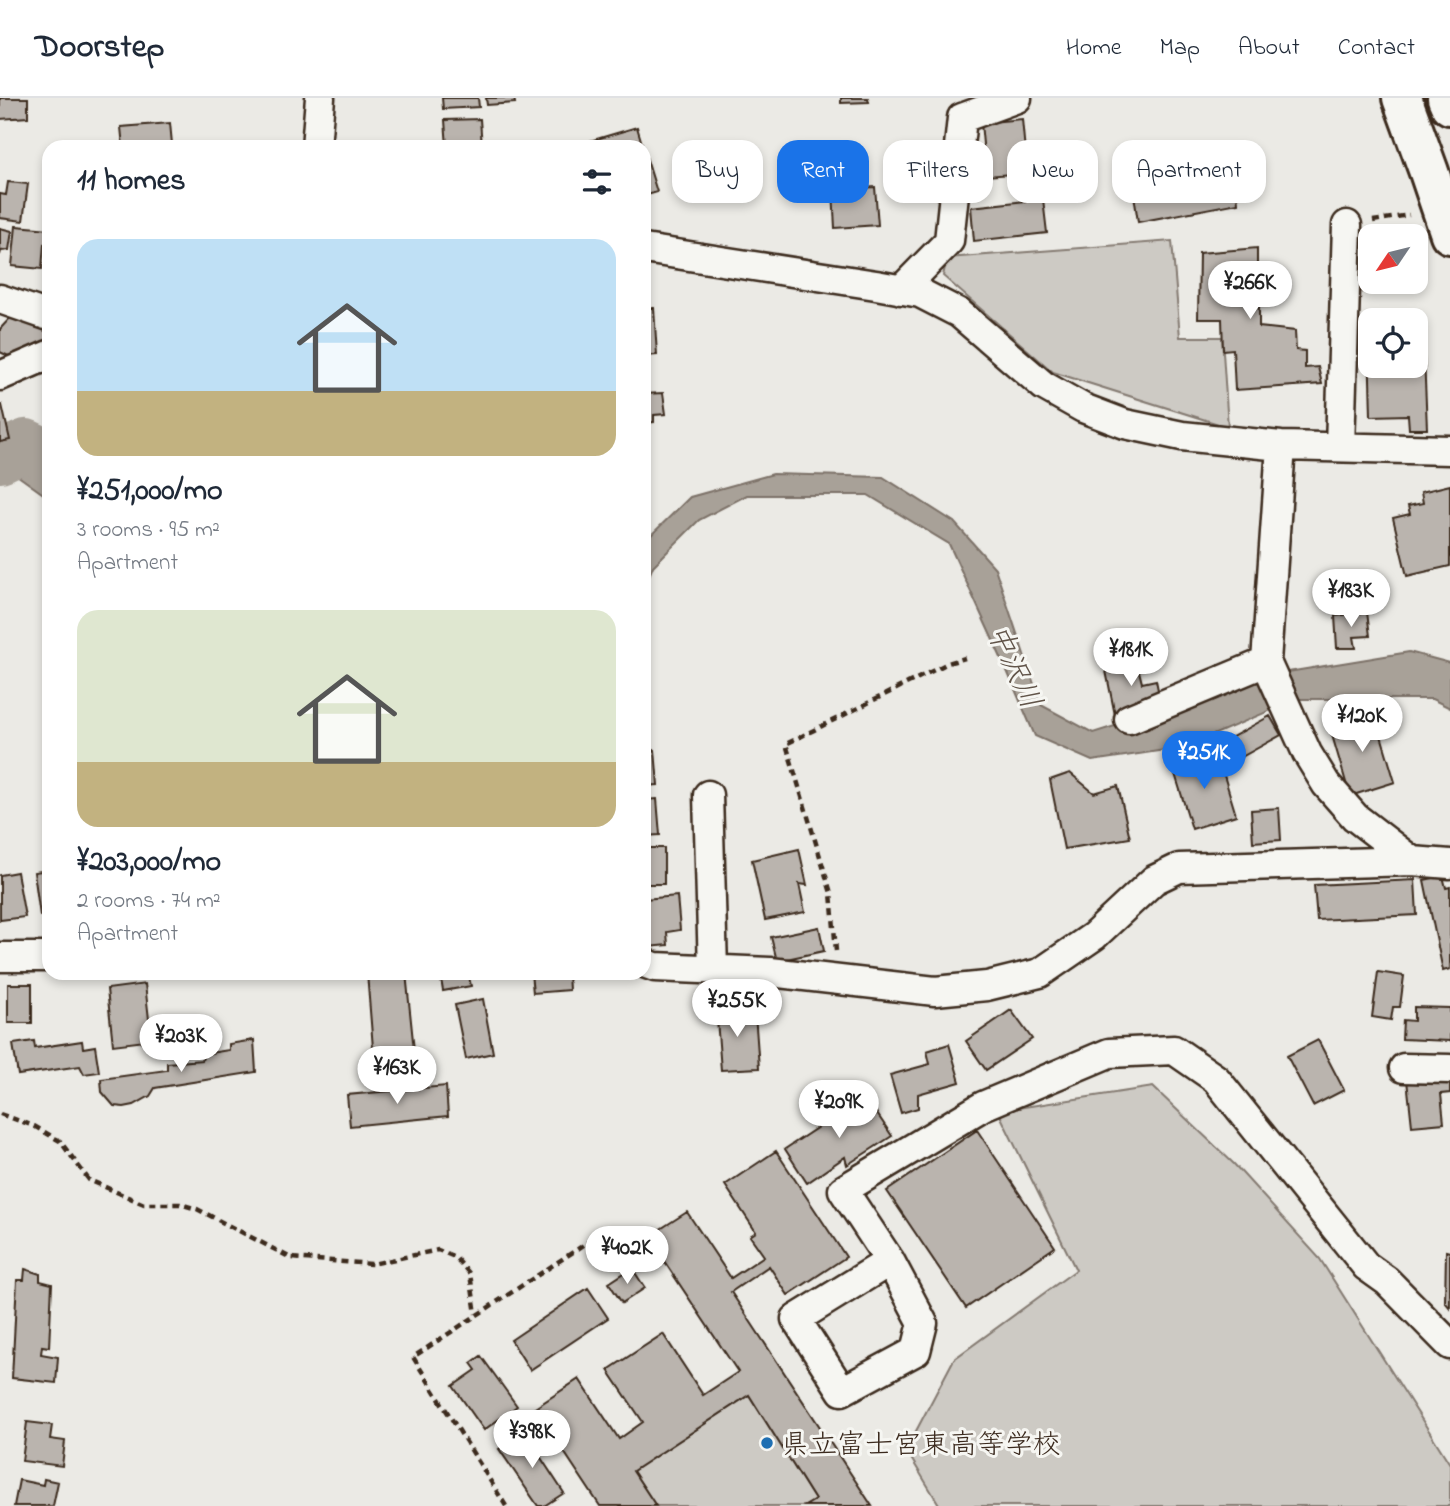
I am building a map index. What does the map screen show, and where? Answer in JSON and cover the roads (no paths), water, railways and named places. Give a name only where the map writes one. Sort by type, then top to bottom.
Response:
[{"type":"highway","points":[[1402,98],[1446,222]]},
{"type":"highway","points":[[1447,98],[1450,105]]},
{"type":"street","points":[[317,140],[320,98]]},
{"type":"street","points":[[901,290],[949,241],[962,118],[1017,98]]},
{"type":"street","points":[[1340,447],[1348,225]]},
{"type":"street","points":[[651,250],[920,293],[959,313],[1044,386],[1083,408],[1125,424],[1182,436],[1281,446],[1450,450]]},
{"type":"street","points":[[0,299],[42,314]]},
{"type":"street","points":[[0,376],[42,358]]},
{"type":"street","points":[[1281,446],[1266,662],[1307,753],[1326,784],[1355,817],[1412,861]]},
{"type":"street","points":[[1129,719],[1266,662]]},
{"type":"street","points":[[708,795],[713,970]]},
{"type":"street","points":[[651,966],[769,972],[935,991],[987,986],[1040,972],[1094,936],[1154,880],[1180,869],[1412,861],[1450,864]]},
{"type":"street","points":[[0,957],[42,957]]},
{"type":"street","points":[[890,1261],[796,1319],[842,1391],[916,1350],[923,1323],[890,1261],[843,1190],[983,1106],[1008,1095],[1109,1053],[1174,1050],[1216,1079],[1366,1266],[1387,1281],[1450,1345]]},
{"type":"street","points":[[1404,1068],[1450,1069]]},
{"type":"water","points":[[12,444],[42,453],[42,493],[7,468],[0,470],[0,447]]},
{"type":"water","points":[[773,474],[883,477],[954,522],[995,568],[1041,705],[1093,733],[1282,673],[1409,652],[1450,663],[1450,708],[1432,699],[1297,699],[1185,747],[1092,761],[1035,736],[949,544],[868,495],[747,495],[699,520],[651,571],[651,535],[690,497]]},
{"type":"waterway","name":"中沢川","points":[[0,457],[26,445],[42,453]]},
{"type":"place","name":"県立富士宮東高等学校","points":[[767,1443]]}]
